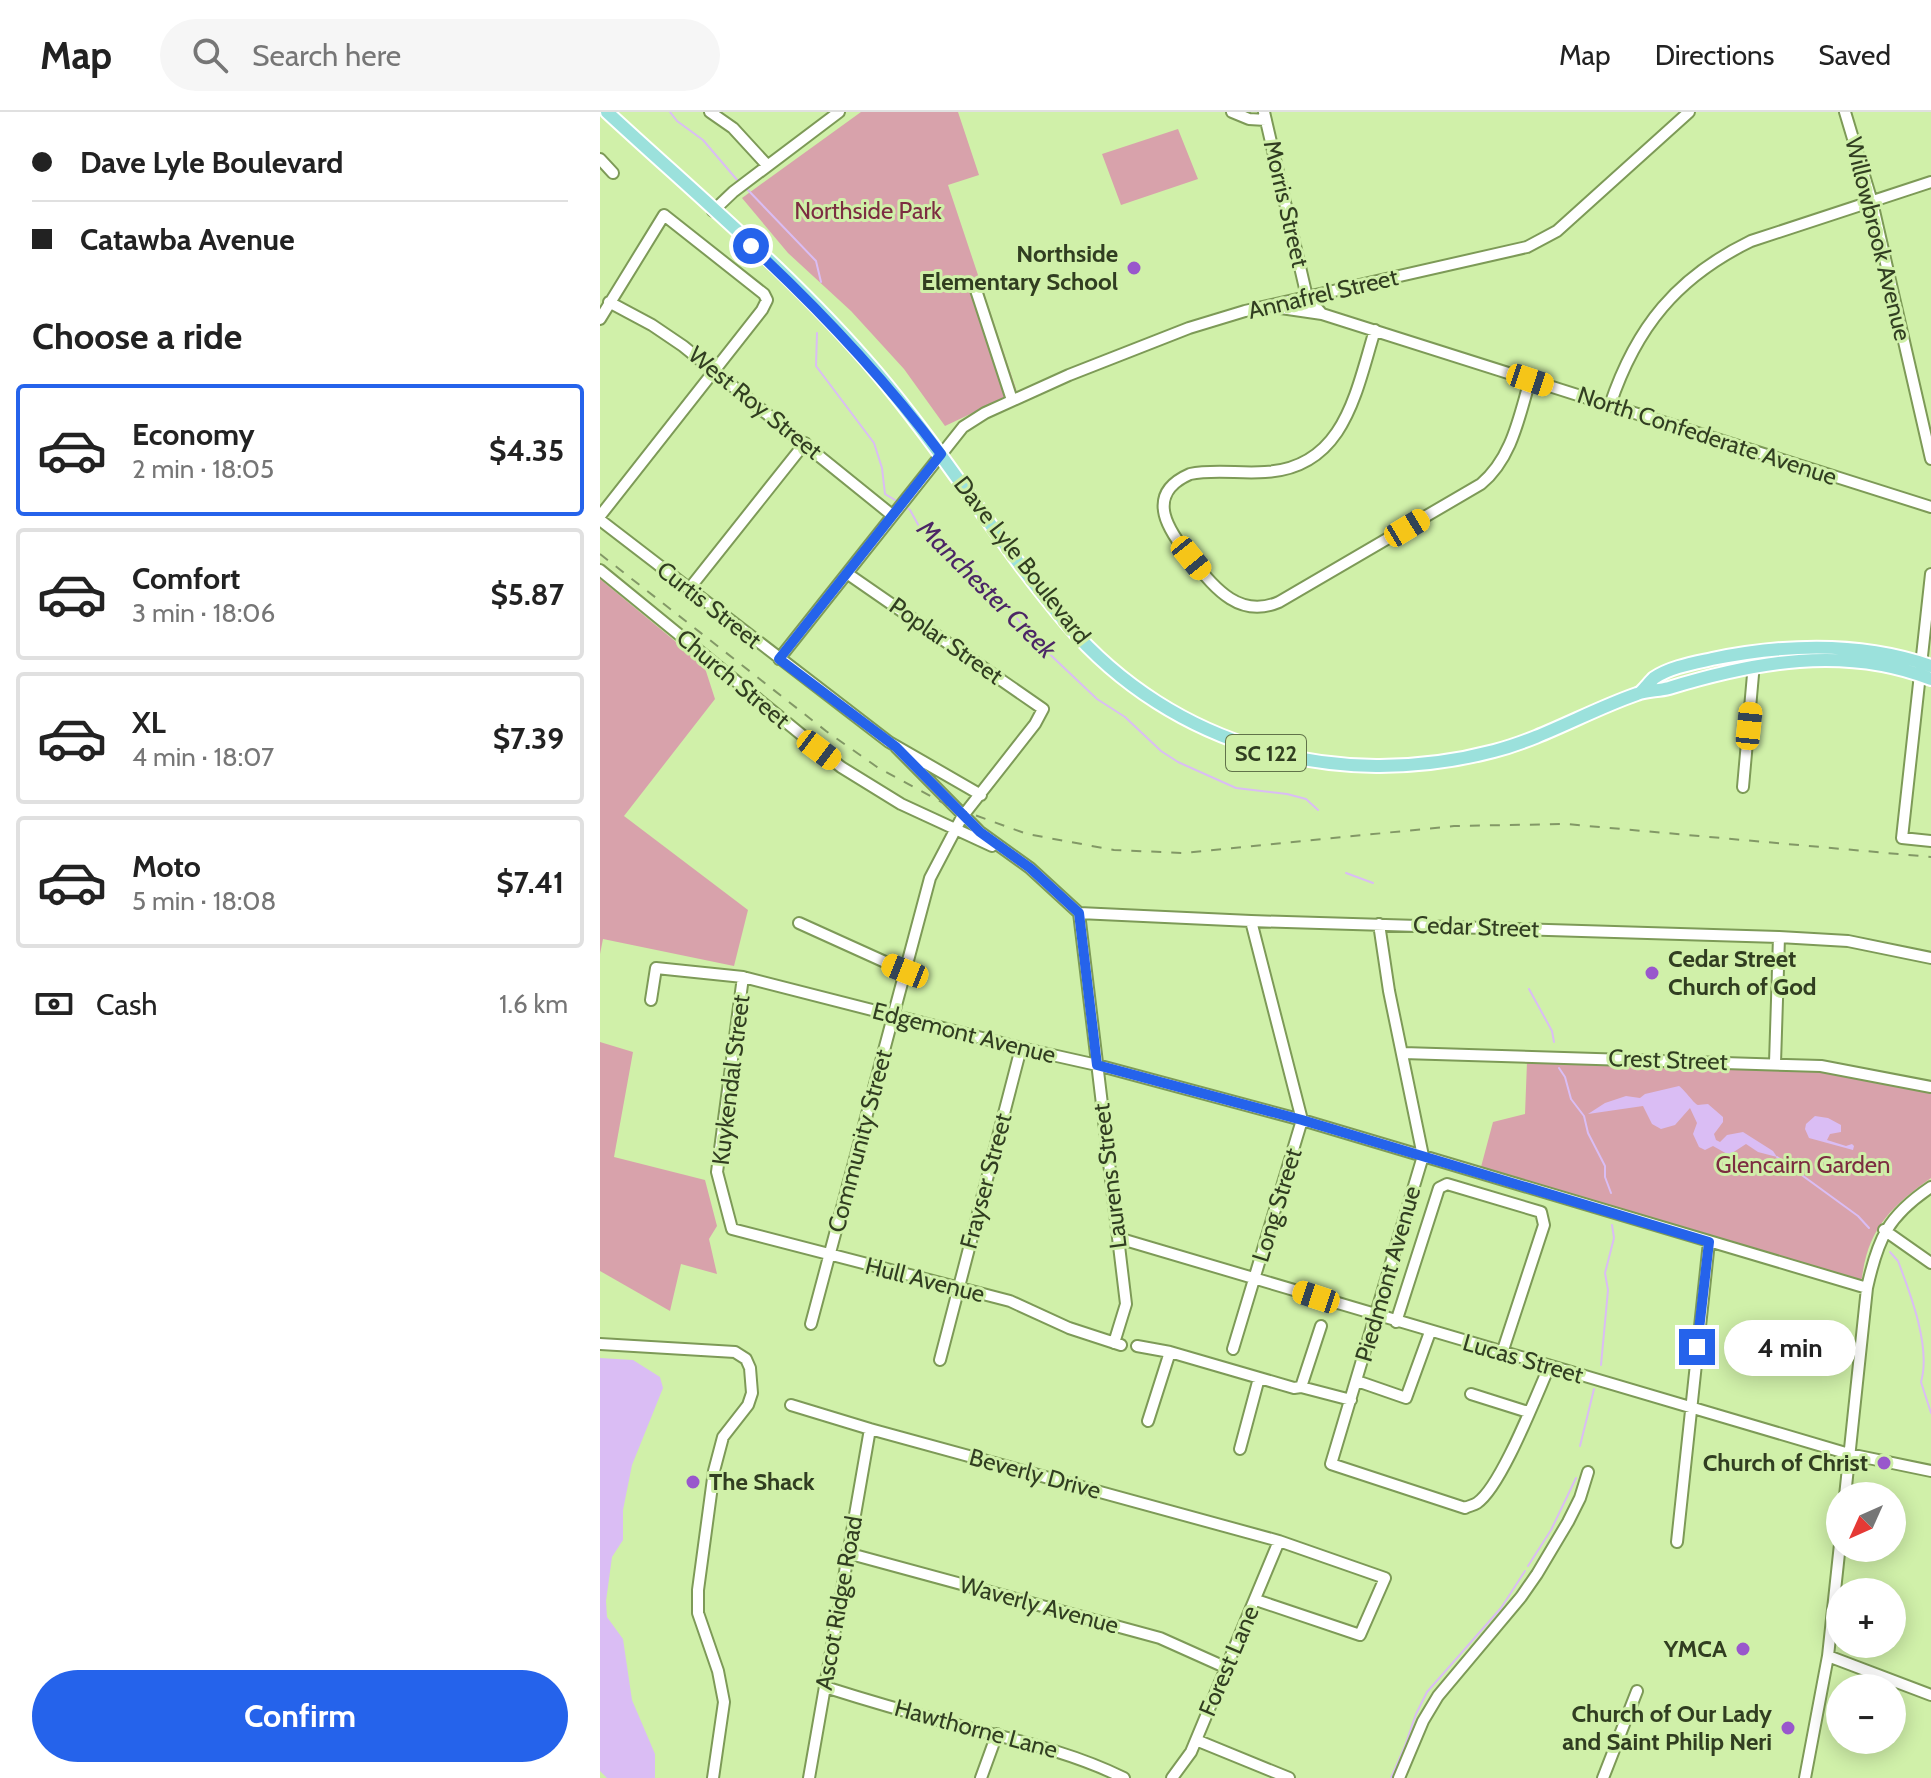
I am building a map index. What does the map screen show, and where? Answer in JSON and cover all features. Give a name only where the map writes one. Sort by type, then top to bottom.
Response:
[{"type":"main road","name":"Dave Lyle Boulevard","points":[[607,112],[844,336],[903,404],[1050,602],[1088,646],[1155,702],[1241,745],[1294,759],[1347,766],[1388,767],[1441,762],[1524,743],[1641,692],[1655,678],[1689,664],[1807,659],[1926,670]]},
{"type":"street","points":[[710,112],[733,128],[767,165]]},
{"type":"street","points":[[713,211],[767,165],[839,112]]},
{"type":"street","points":[[1232,112],[1249,119],[1265,116]]},
{"type":"street","points":[[1672,112],[1687,113]]},
{"type":"street","name":"Willowbrook Avenue","points":[[1845,112],[1872,202],[1931,459]]},
{"type":"street","name":"Annafrel Street","points":[[779,659],[963,427],[1012,400],[1189,328],[1268,306],[1527,247],[1557,231],[1687,113]]},
{"type":"street","name":"Morris Street","points":[[1265,116],[1307,297]]},
{"type":"street","points":[[600,159],[613,173]]},
{"type":"street","points":[[1610,405],[1623,366],[1640,337],[1669,297],[1689,278],[1751,241],[1931,182]]},
{"type":"street","points":[[600,319],[664,215],[759,290],[767,300],[600,518]]},
{"type":"street","points":[[975,287],[1012,400]]},
{"type":"street","points":[[1307,297],[1322,314]]},
{"type":"street","name":"West Roy Street","points":[[609,302],[652,325],[805,443],[898,507]]},
{"type":"street","name":"North Confederate Avenue","points":[[1268,306],[1322,314],[1375,330],[1931,507]]},
{"type":"street","points":[[1375,330],[1346,419],[1332,441],[1315,455],[1276,471],[1190,474],[1178,480],[1169,490],[1163,510],[1169,530],[1218,591],[1231,601],[1253,607],[1279,602],[1481,484],[1498,467],[1507,452],[1530,380]]},
{"type":"street","points":[[689,589],[805,443]]},
{"type":"street","name":"Curtis Street","points":[[600,518],[896,747],[981,795]]},
{"type":"street","name":"Church Street","points":[[600,570],[819,750],[874,789],[954,829]]},
{"type":"street","name":"Poplar Street","points":[[848,574],[1043,709]]},
{"type":"street","points":[[1931,574],[1926,670],[1902,838],[1931,841]]},
{"type":"street","points":[[1743,787],[1755,659]]},
{"type":"street","name":"Community Street","points":[[811,1324],[930,878],[954,829],[1035,724],[1043,709]]},
{"type":"street","name":"Curtis Street","points":[[896,747],[980,832],[1035,872],[1079,913]]},
{"type":"street","points":[[937,822],[948,819],[949,801]]},
{"type":"street","points":[[949,801],[954,814],[954,829]]},
{"type":"street","points":[[954,829],[964,825],[980,832]]},
{"type":"street","points":[[954,829],[1004,851]]},
{"type":"street","name":"Cedar Street","points":[[1079,913],[1779,937],[1848,941],[1931,958]]},
{"type":"street","name":"Laurens Street","points":[[1079,913],[1126,1304],[1117,1344]]},
{"type":"street","name":"Long Street","points":[[1233,1349],[1302,1120],[1251,921]]},
{"type":"street","points":[[799,923],[905,971]]},
{"type":"street","name":"Piedmont Avenue","points":[[1379,924],[1389,991],[1423,1156],[1331,1464],[1465,1508],[1478,1503],[1488,1491],[1518,1439],[1528,1412]]},
{"type":"street","points":[[1775,1063],[1779,937]]},
{"type":"street","name":"Edgemont Avenue","points":[[651,1000],[656,968],[743,977],[1097,1065],[1302,1120],[1867,1288]]},
{"type":"street","name":"Kuykendal Street","points":[[732,1229],[717,1172],[743,977]]},
{"type":"street","name":"Frayser Street","points":[[940,1360],[1021,1048]]},
{"type":"street","name":"Crest Street","points":[[1403,1053],[1775,1063],[1821,1066],[1931,1087]]},
{"type":"street","points":[[1396,1322],[1439,1188],[1447,1184],[1541,1212],[1544,1225],[1502,1353]]},
{"type":"street","points":[[1846,1482],[1867,1288],[1877,1246],[1884,1230],[1908,1203],[1931,1187]]},
{"type":"street","name":"Hull Avenue","points":[[732,1229],[1010,1301],[1069,1328],[1117,1344]]},
{"type":"street","points":[[1884,1230],[1931,1263]]},
{"type":"street","name":"Lucas Street","points":[[1118,1238],[1849,1454],[1931,1471]]},
{"type":"street","points":[[1677,1542],[1709,1242]]},
{"type":"street","points":[[1301,1387],[1321,1326]]},
{"type":"street","points":[[1356,1384],[1406,1398],[1430,1332]]},
{"type":"street","points":[[600,1344],[735,1352],[746,1359],[750,1368],[752,1393],[748,1405],[723,1437],[714,1471],[700,1565],[698,1613],[718,1671],[724,1702],[713,1778]]},
{"type":"street","points":[[1137,1346],[1351,1400]]},
{"type":"street","points":[[1148,1421],[1170,1352]]},
{"type":"street","points":[[1471,1394],[1528,1412],[1549,1367]]},
{"type":"street","points":[[1240,1449],[1259,1378]]},
{"type":"street","name":"Beverly Drive","points":[[791,1405],[1279,1541],[1385,1578],[1360,1635],[1256,1600]]},
{"type":"street","name":"Ascot Ridge Road","points":[[809,1778],[870,1429]]},
{"type":"street","points":[[1399,1778],[1423,1721],[1438,1696],[1537,1574],[1580,1498],[1588,1472]]},
{"type":"street","name":"Forest Lane","points":[[1172,1778],[1191,1752],[1279,1541]]},
{"type":"street","name":"Waverly Avenue","points":[[847,1553],[1160,1638],[1227,1668]]},
{"type":"street","points":[[1805,1778],[1828,1658]]},
{"type":"street","points":[[1833,1658],[1931,1695]]},
{"type":"street","name":"Hawthorne Lane","points":[[825,1687],[1070,1754],[1124,1778]]},
{"type":"street","points":[[1603,1778],[1637,1691]]},
{"type":"street","points":[[981,1778],[997,1734]]},
{"type":"street","points":[[1196,1740],[1289,1778]]},
{"type":"green space","name":"Northside Park","points":[[861,112],[958,112],[979,175],[948,185],[1017,392],[945,426],[904,369],[851,311],[788,253],[742,198]]},
{"type":"green space","points":[[1178,129],[1198,179],[1121,205],[1102,154]]},
{"type":"green space","points":[[600,579],[704,665],[715,699],[624,816],[748,910],[734,966],[603,939],[600,954]]},
{"type":"green space","points":[[600,1042],[633,1052],[614,1157],[705,1180],[717,1226],[709,1239],[717,1274],[681,1264],[670,1311],[600,1271]]},
{"type":"green space","name":"Glencairn Garden","points":[[1527,1062],[1819,1070],[1931,1092],[1931,1178],[1905,1198],[1884,1220],[1870,1245],[1862,1278],[1854,1281],[1481,1167],[1493,1122],[1525,1114]]},
{"type":"shaded area","points":[[1679,1086],[1698,1105],[1708,1104],[1723,1117],[1714,1134],[1716,1140],[1720,1142],[1727,1135],[1743,1132],[1773,1151],[1777,1157],[1758,1152],[1746,1144],[1729,1155],[1713,1146],[1705,1150],[1699,1147],[1693,1134],[1697,1123],[1690,1108],[1675,1125],[1661,1129],[1652,1124],[1643,1106],[1588,1114],[1605,1103],[1626,1096],[1640,1098]]},
{"type":"shaded area","points":[[1815,1116],[1841,1125],[1841,1132],[1830,1134],[1827,1140],[1846,1146],[1852,1144],[1853,1150],[1809,1138],[1806,1124]]},
{"type":"shaded area","points":[[600,1358],[633,1360],[660,1377],[663,1388],[632,1465],[623,1510],[623,1540],[612,1557],[606,1601],[607,1617],[623,1639],[632,1700],[655,1754],[655,1778],[607,1778],[600,1771]]},
{"type":"waterway","name":"Manchester Creek","points":[[670,112],[703,140],[738,181]]},
{"type":"waterway","name":"Manchester Creek","points":[[746,188],[816,261],[821,282]]},
{"type":"waterway","name":"Manchester Creek","points":[[817,333],[816,366],[874,443],[882,468],[885,494],[900,503]]},
{"type":"waterway","name":"Manchester Creek","points":[[905,506],[920,528],[948,557],[978,573],[1039,644],[1097,699],[1125,717],[1161,751],[1236,788],[1306,799],[1318,810]]},
{"type":"waterway","points":[[1346,873],[1373,883]]},
{"type":"waterway","points":[[1529,989],[1552,1031],[1554,1042]]},
{"type":"waterway","points":[[1559,1068],[1605,1166],[1611,1193]]},
{"type":"waterway","points":[[1777,1157],[1858,1216],[1869,1228]]},
{"type":"waterway","points":[[1601,1365],[1608,1290],[1605,1273],[1614,1238],[1612,1225]]},
{"type":"waterway","points":[[1890,1252],[1898,1261],[1918,1322],[1923,1354],[1921,1382],[1931,1413]]},
{"type":"waterway","points":[[1580,1446],[1594,1389]]},
{"type":"waterway","points":[[1528,1566],[1551,1530],[1576,1478]]},
{"type":"waterway","points":[[1391,1778],[1427,1692],[1501,1608],[1525,1571]]},
{"type":"railway","points":[[600,554],[826,731],[877,767],[947,805],[1027,834],[1114,850],[1184,853],[1454,826],[1566,824],[1931,857]]},
{"type":"place","name":"Northside Elementary School","points":[[1134,268]]},
{"type":"place","name":"Cedar Street Church of God","points":[[1652,973]]},
{"type":"place","name":"Church of Christ","points":[[1884,1463]]},
{"type":"place","name":"The Shack","points":[[693,1482]]},
{"type":"place","name":"YMCA","points":[[1743,1649]]},
{"type":"place","name":"Church of Our Lady and Saint Philip Neri","points":[[1788,1728]]},
{"type":"route","points":[[751,246],[844,336],[941,454],[779,659],[896,747],[980,832],[1030,868],[1079,913],[1097,1065],[1302,1120],[1709,1242],[1697,1347]]}]
